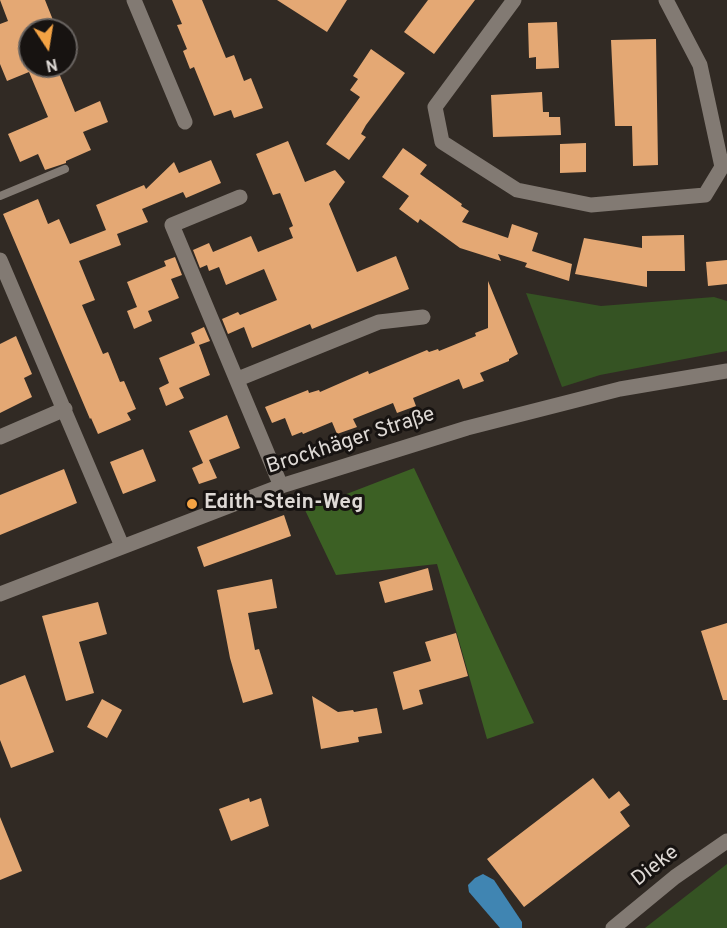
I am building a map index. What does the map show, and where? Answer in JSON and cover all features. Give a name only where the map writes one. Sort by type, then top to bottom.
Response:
[{"type":"street","points":[[134,0],[185,122]]},
{"type":"street","points":[[514,0],[435,107],[442,142],[516,190],[591,205],[705,195],[722,167],[700,65],[666,0]]},
{"type":"street","points":[[240,197],[172,225],[238,378],[281,486]]},
{"type":"street","points":[[0,260],[122,546]]},
{"type":"street","points":[[238,378],[379,322],[423,317]]},
{"type":"street","name":"Brockhäger Straße","points":[[0,594],[281,486],[478,425],[620,389],[727,371]]},
{"type":"street","points":[[0,436],[65,409]]},
{"type":"street","name":"Dieke","points":[[613,928],[675,877],[727,841]]},
{"type":"lane","points":[[0,196],[65,168]]},
{"type":"green space","points":[[526,293],[601,306],[714,297],[727,301],[727,351],[600,375],[562,387]]},
{"type":"green space","points":[[414,468],[534,723],[487,739],[437,564],[336,575],[305,510]]},
{"type":"green space","points":[[727,864],[727,928],[645,928]]},
{"type":"water","points":[[483,874],[494,880],[522,922],[522,928],[500,928],[469,892],[468,885]]},
{"type":"building","points":[[0,0],[45,0],[52,18],[18,18],[18,76],[7,81],[0,64],[0,24],[8,21]]},
{"type":"building","points":[[172,0],[202,0],[226,58],[234,55],[244,81],[251,78],[263,108],[234,118],[231,110],[214,116],[194,67],[190,69],[183,51],[187,49],[177,25],[182,24]]},
{"type":"building","points":[[277,0],[347,0],[327,32]]},
{"type":"building","points":[[428,0],[475,0],[434,54],[404,32]]},
{"type":"building","points":[[557,22],[559,68],[536,69],[536,57],[529,58],[528,23]]},
{"type":"building","points":[[656,39],[658,165],[633,166],[632,126],[615,126],[611,40]]},
{"type":"building","points":[[371,49],[405,73],[366,125],[361,134],[366,137],[349,160],[326,144],[360,97],[350,90],[358,79],[353,76]]},
{"type":"building","points":[[32,78],[61,78],[75,112],[100,101],[108,122],[83,132],[91,150],[66,163],[45,170],[38,154],[20,162],[8,134],[48,117]]},
{"type":"building","points":[[542,92],[543,112],[549,112],[549,117],[560,117],[561,135],[493,137],[491,95]]},
{"type":"building","points":[[288,141],[305,182],[335,170],[345,182],[329,204],[357,272],[396,256],[409,289],[312,329],[310,324],[252,348],[244,327],[228,334],[222,319],[238,312],[240,315],[277,300],[264,269],[226,285],[219,267],[209,271],[207,265],[200,268],[193,250],[209,243],[213,252],[251,236],[258,252],[293,238],[289,228],[293,226],[280,193],[273,195],[256,154]]},
{"type":"building","points":[[586,143],[586,172],[560,173],[560,144]]},
{"type":"building","points":[[403,148],[427,165],[420,174],[469,211],[462,222],[508,238],[512,224],[538,233],[532,251],[572,264],[569,281],[525,267],[527,263],[498,254],[501,261],[460,248],[420,219],[418,223],[399,209],[409,196],[382,177]]},
{"type":"building","points":[[211,160],[221,183],[186,198],[183,192],[142,209],[148,222],[117,234],[121,245],[79,261],[95,300],[82,305],[103,354],[108,352],[120,382],[124,381],[136,409],[127,413],[131,420],[98,434],[3,214],[38,199],[48,224],[59,219],[70,244],[106,230],[96,205],[144,185],[146,189],[174,162],[179,173]]},
{"type":"building","points":[[684,235],[685,271],[647,271],[647,287],[575,274],[584,238],[642,248],[642,236]]},
{"type":"building","points":[[175,257],[182,275],[171,279],[179,298],[148,311],[152,321],[134,329],[127,311],[137,307],[127,282],[166,266],[164,261]]},
{"type":"building","points":[[727,260],[727,284],[708,286],[706,262]]},
{"type":"building","points":[[488,281],[518,354],[509,361],[480,373],[484,381],[463,389],[459,379],[413,398],[416,406],[397,413],[393,403],[353,419],[357,427],[337,434],[332,422],[292,436],[285,418],[272,423],[265,407],[308,390],[309,393],[319,390],[320,392],[368,371],[369,374],[427,350],[429,352],[438,349],[439,351],[476,336],[475,333],[488,328]]},
{"type":"building","points":[[204,327],[210,341],[199,345],[210,375],[179,388],[184,398],[166,406],[159,388],[169,383],[159,358],[195,343],[191,333]]},
{"type":"building","points":[[16,336],[32,374],[24,378],[32,397],[0,413],[0,344]]},
{"type":"building","points":[[227,415],[240,448],[209,460],[217,478],[199,484],[192,468],[203,463],[189,431]]},
{"type":"building","points":[[143,449],[156,481],[123,494],[110,462]]},
{"type":"building","points":[[64,469],[77,503],[0,535],[0,495]]},
{"type":"building","points":[[284,515],[291,536],[204,567],[197,547]]},
{"type":"building","points":[[428,568],[433,590],[385,603],[379,582]]},
{"type":"building","points":[[272,579],[277,608],[248,613],[255,650],[259,649],[273,694],[243,703],[230,658],[217,590]]},
{"type":"building","points":[[98,602],[107,634],[79,642],[94,693],[66,701],[42,616]]},
{"type":"building","points":[[727,623],[727,700],[723,700],[701,631]]},
{"type":"building","points":[[456,633],[468,676],[419,690],[423,704],[403,710],[393,672],[431,661],[425,642]]},
{"type":"building","points":[[25,675],[54,752],[11,768],[0,740],[0,685]]},
{"type":"building","points":[[312,696],[338,712],[377,708],[382,733],[358,737],[359,742],[321,749]]},
{"type":"building","points":[[102,699],[122,710],[107,738],[87,727]]},
{"type":"building","points":[[593,778],[609,799],[619,791],[630,805],[620,812],[630,826],[524,907],[487,859]]},
{"type":"building","points":[[249,798],[250,802],[261,798],[269,826],[231,841],[219,809]]},
{"type":"building","points":[[0,817],[22,871],[0,880]]},
{"type":"place","name":"Edith-Stein-Weg","points":[[192,504]]}]
